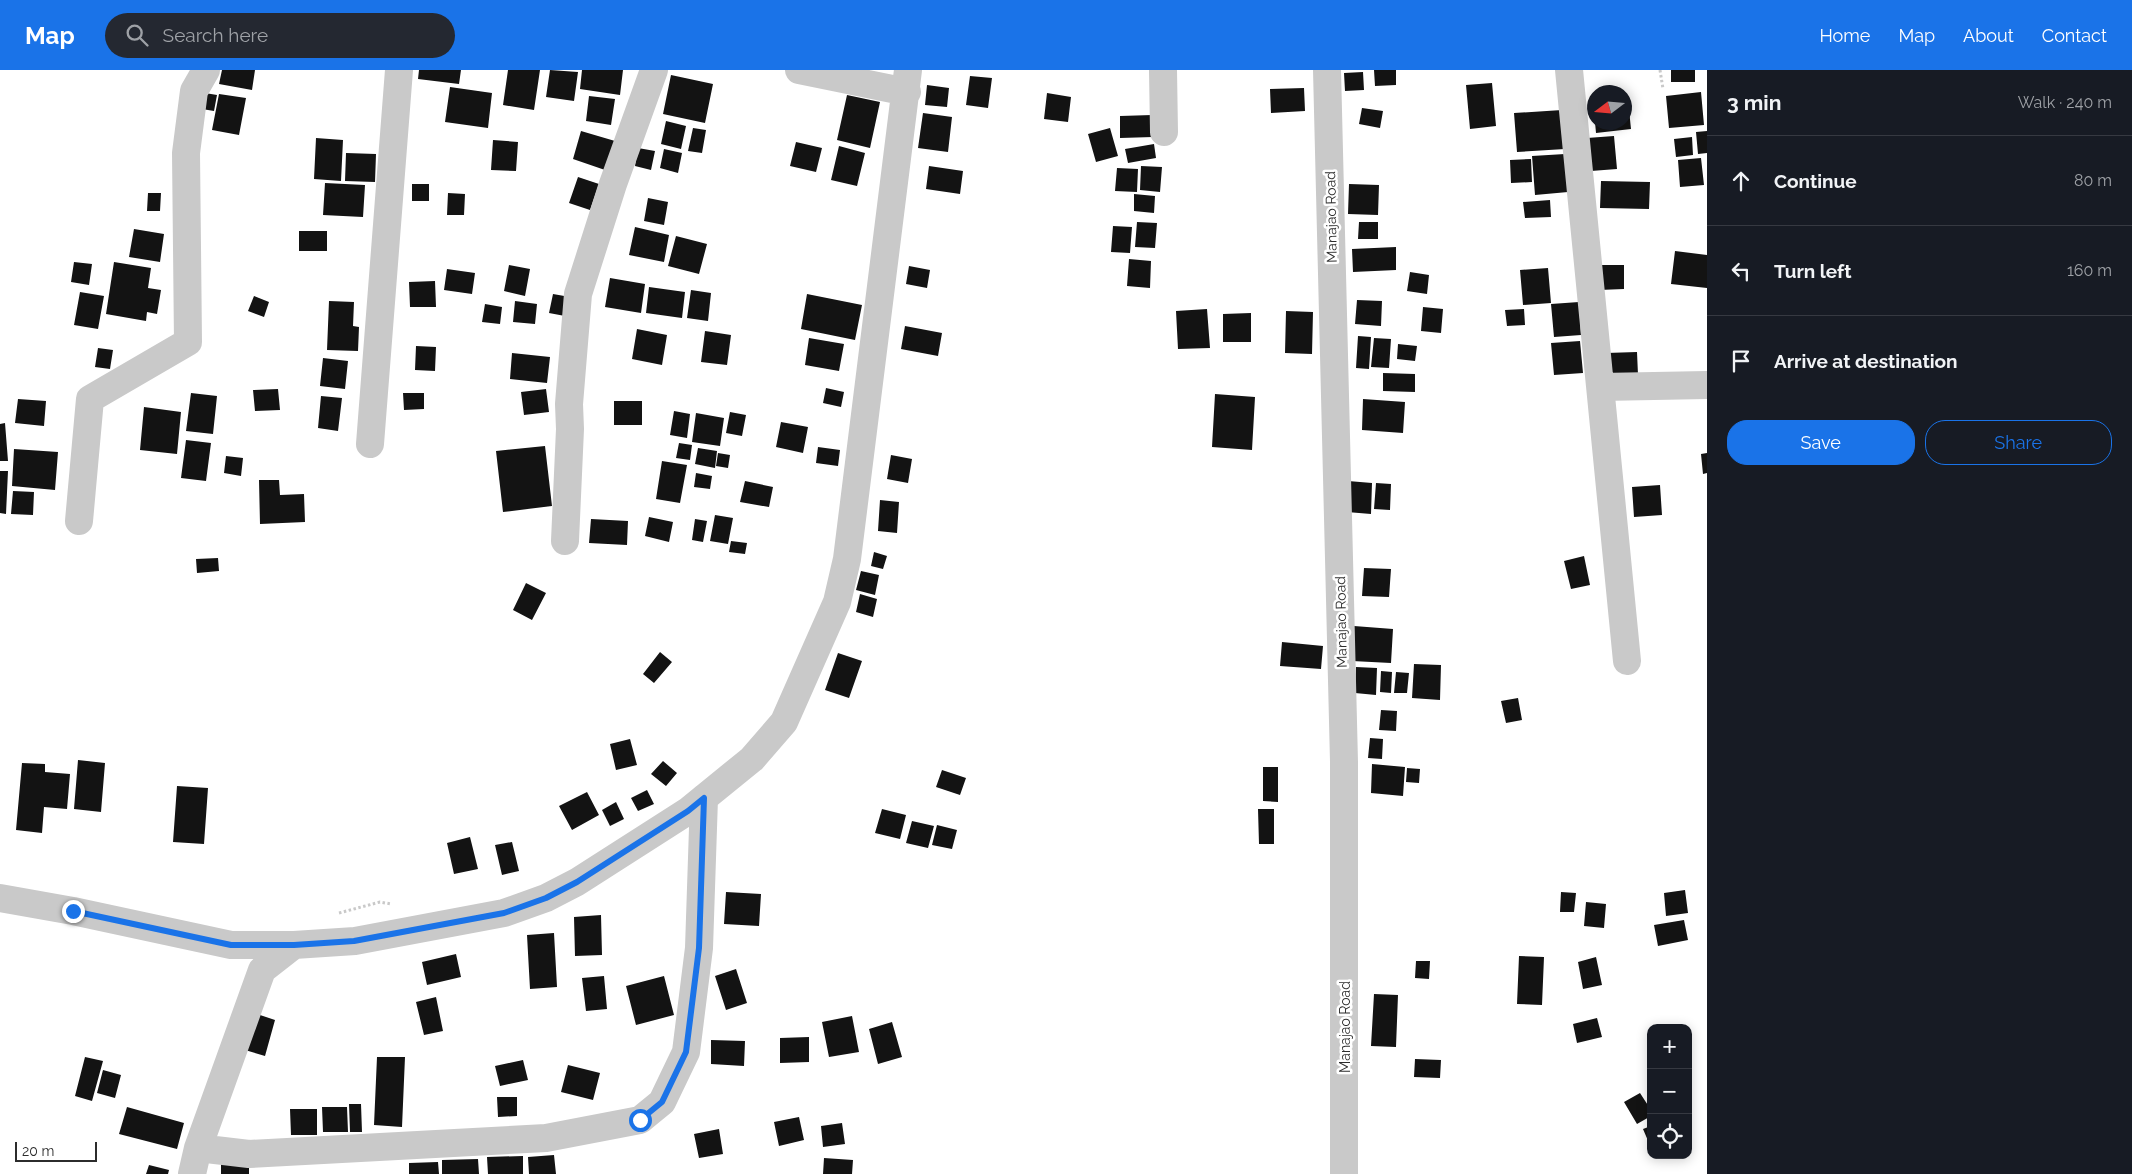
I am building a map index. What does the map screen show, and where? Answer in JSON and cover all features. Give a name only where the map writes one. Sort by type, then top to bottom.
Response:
[{"type":"street","points":[[79,521],[90,400],[188,342],[186,153],[194,91],[206,70]]},
{"type":"street","points":[[370,444],[399,70]]},
{"type":"street","points":[[565,541],[569,404],[578,294],[613,184],[654,70]]},
{"type":"street","points":[[0,898],[73,911],[231,945],[294,945],[354,941],[504,913],[546,898],[577,882],[688,811],[752,758],[784,722],[837,602],[847,559],[907,81],[799,70]]},
{"type":"street","points":[[1163,70],[1164,132]]},
{"type":"street","name":"Manajao Road","points":[[1328,70],[1344,762],[1344,1174]]},
{"type":"street","points":[[1568,70],[1627,661]]},
{"type":"street","points":[[1601,387],[1707,385]]},
{"type":"street","points":[[198,1148],[249,1154],[546,1138],[640,1120],[662,1102],[686,1052],[699,948],[704,798]]},
{"type":"street","points":[[231,945],[253,959],[262,970]]},
{"type":"street","points":[[192,1174],[198,1148],[262,970],[294,945]]},
{"type":"path","points":[[1660,70],[1663,89]]},
{"type":"building","points":[[222,70],[255,70],[252,90],[219,84]]},
{"type":"building","points":[[419,70],[461,70],[459,84],[418,79]]},
{"type":"building","points":[[508,70],[540,70],[534,110],[503,105]]},
{"type":"building","points":[[550,70],[578,72],[574,101],[546,97]]},
{"type":"building","points":[[582,70],[623,70],[620,95],[580,89]]},
{"type":"building","points":[[1374,70],[1396,70],[1396,85],[1375,86]]},
{"type":"building","points":[[1671,70],[1695,70],[1695,82],[1671,82]]},
{"type":"building","points":[[1363,72],[1364,90],[1345,91],[1344,73]]},
{"type":"building","points":[[671,75],[713,84],[705,123],[663,114]]},
{"type":"building","points":[[970,76],[992,78],[988,108],[966,105]]},
{"type":"building","points":[[1492,83],[1496,126],[1470,129],[1466,85]]},
{"type":"building","points":[[927,85],[949,88],[947,107],[925,105]]},
{"type":"building","points":[[450,87],[492,93],[488,128],[445,122]]},
{"type":"building","points":[[1304,88],[1305,111],[1271,113],[1270,89]]},
{"type":"building","points":[[1701,92],[1704,125],[1669,128],[1666,96]]},
{"type":"building","points":[[205,93],[217,95],[214,111],[202,109]]},
{"type":"building","points":[[1047,93],[1071,97],[1068,122],[1044,119]]},
{"type":"building","points":[[219,94],[246,98],[239,135],[212,130]]},
{"type":"building","points":[[847,95],[880,102],[870,148],[837,140]]},
{"type":"building","points":[[589,96],[615,99],[611,125],[586,121]]},
{"type":"building","points":[[1362,108],[1383,111],[1380,128],[1359,124]]},
{"type":"building","points":[[1562,110],[1565,149],[1517,152],[1514,113]]},
{"type":"building","points":[[923,113],[952,117],[948,152],[918,148]]},
{"type":"building","points":[[1152,115],[1153,137],[1120,138],[1120,116]]},
{"type":"building","points":[[666,121],[686,126],[681,149],[661,144]]},
{"type":"building","points":[[693,128],[706,130],[702,153],[688,151]]},
{"type":"building","points":[[1110,128],[1118,156],[1096,162],[1088,134]]},
{"type":"building","points":[[1596,130],[1622,130],[1596,133]]},
{"type":"building","points":[[581,131],[615,141],[605,170],[573,159]]},
{"type":"building","points":[[1707,131],[1707,153],[1698,154],[1696,132]]},
{"type":"building","points":[[1614,136],[1617,169],[1591,171],[1587,138]]},
{"type":"building","points":[[1692,137],[1693,155],[1676,157],[1674,139]]},
{"type":"building","points":[[316,138],[343,140],[341,181],[314,179]]},
{"type":"building","points":[[493,140],[518,142],[516,171],[491,170]]},
{"type":"building","points":[[796,142],[822,148],[816,172],[790,166]]},
{"type":"building","points":[[1154,144],[1156,158],[1128,163],[1125,149]]},
{"type":"building","points":[[839,146],[865,153],[857,186],[831,180]]},
{"type":"building","points":[[638,148],[655,151],[651,170],[635,166]]},
{"type":"building","points":[[664,149],[682,153],[678,173],[660,168]]},
{"type":"building","points":[[346,153],[376,154],[375,182],[345,181]]},
{"type":"building","points":[[1565,154],[1568,192],[1535,195],[1532,156]]},
{"type":"building","points":[[1701,158],[1704,185],[1680,187],[1678,160]]},
{"type":"building","points":[[1531,159],[1532,182],[1511,183],[1510,160]]},
{"type":"building","points":[[929,166],[963,171],[960,194],[926,189]]},
{"type":"building","points":[[1141,166],[1162,167],[1160,192],[1140,190]]},
{"type":"building","points":[[1117,168],[1138,169],[1137,192],[1115,191]]},
{"type":"building","points":[[578,177],[599,184],[590,210],[569,203]]},
{"type":"building","points":[[1601,181],[1650,182],[1649,209],[1600,208]]},
{"type":"building","points":[[325,183],[365,185],[363,217],[323,215]]},
{"type":"building","points":[[412,184],[429,184],[429,201],[412,201]]},
{"type":"building","points":[[1349,184],[1379,185],[1378,215],[1348,214]]},
{"type":"building","points":[[148,193],[161,193],[160,211],[147,211]]},
{"type":"building","points":[[448,193],[465,194],[464,215],[447,215]]},
{"type":"building","points":[[1134,194],[1155,196],[1154,213],[1134,211]]},
{"type":"building","points":[[648,198],[668,202],[664,225],[644,221]]},
{"type":"building","points":[[1550,200],[1551,217],[1525,218],[1523,202]]},
{"type":"building","points":[[1137,222],[1157,223],[1155,248],[1135,247]]},
{"type":"building","points":[[1359,222],[1378,222],[1378,239],[1358,239]]},
{"type":"building","points":[[1113,226],[1132,227],[1130,253],[1111,252]]},
{"type":"building","points":[[635,227],[669,235],[664,262],[629,255]]},
{"type":"building","points":[[134,229],[164,234],[160,262],[129,257]]},
{"type":"building","points":[[299,231],[327,231],[327,251],[299,251]]},
{"type":"building","points":[[676,236],[707,244],[699,274],[668,266]]},
{"type":"building","points":[[1396,247],[1396,270],[1353,272],[1352,249]]},
{"type":"building","points":[[1675,251],[1707,255],[1707,288],[1671,284]]},
{"type":"building","points":[[1129,259],[1151,261],[1150,288],[1127,286]]},
{"type":"building","points":[[74,262],[92,264],[89,285],[71,282]]},
{"type":"building","points":[[114,262],[151,268],[148,288],[161,290],[157,314],[147,312],[146,321],[106,314]]},
{"type":"building","points":[[509,265],[530,269],[525,296],[504,291]]},
{"type":"building","points":[[1598,265],[1624,265],[1624,289],[1599,290]]},
{"type":"building","points":[[909,266],[930,270],[927,288],[906,284]]},
{"type":"building","points":[[1548,268],[1551,303],[1523,305],[1520,270]]},
{"type":"building","points":[[447,269],[475,273],[472,294],[444,290]]},
{"type":"building","points":[[1410,272],[1429,275],[1427,294],[1407,291]]},
{"type":"building","points":[[610,278],[645,284],[641,313],[605,307]]},
{"type":"building","points":[[435,281],[436,307],[410,307],[409,282]]},
{"type":"building","points":[[649,287],[685,292],[682,318],[646,313]]},
{"type":"building","points":[[691,290],[711,293],[708,321],[687,318]]},
{"type":"building","points":[[80,292],[104,296],[98,329],[74,325]]},
{"type":"building","points":[[553,294],[570,297],[565,316],[549,313]]},
{"type":"building","points":[[807,294],[862,305],[855,340],[801,329]]},
{"type":"building","points":[[254,296],[269,302],[264,317],[248,311]]},
{"type":"building","points":[[1357,300],[1382,301],[1381,326],[1355,324]]},
{"type":"building","points":[[329,301],[354,302],[353,326],[359,327],[358,351],[327,350]]},
{"type":"building","points":[[515,301],[537,304],[535,324],[513,322]]},
{"type":"building","points":[[1579,302],[1581,335],[1554,337],[1551,304]]},
{"type":"building","points":[[485,304],[502,307],[500,324],[482,322]]},
{"type":"building","points":[[1423,307],[1443,309],[1441,333],[1421,331]]},
{"type":"building","points":[[1207,309],[1210,348],[1178,349],[1176,311]]},
{"type":"building","points":[[1524,309],[1525,325],[1507,326],[1505,310]]},
{"type":"building","points":[[1286,311],[1313,312],[1312,354],[1285,353]]},
{"type":"building","points":[[1251,313],[1251,342],[1223,342],[1223,314]]},
{"type":"building","points":[[905,326],[942,333],[938,356],[901,349]]},
{"type":"building","points":[[637,329],[667,335],[662,365],[632,359]]},
{"type":"building","points":[[705,331],[731,335],[727,365],[701,362]]},
{"type":"building","points":[[1358,336],[1371,337],[1369,369],[1356,368]]},
{"type":"building","points":[[809,338],[844,344],[839,371],[805,365]]},
{"type":"building","points":[[1374,338],[1391,339],[1389,368],[1371,367]]},
{"type":"building","points":[[1580,341],[1583,373],[1554,375],[1551,343]]},
{"type":"building","points":[[1398,344],[1417,346],[1415,361],[1397,359]]},
{"type":"building","points":[[416,346],[436,347],[435,371],[415,370]]},
{"type":"building","points":[[98,348],[113,350],[110,369],[95,367]]},
{"type":"building","points":[[1637,352],[1638,375],[1607,376],[1606,353]]},
{"type":"building","points":[[512,353],[550,357],[547,383],[510,379]]},
{"type":"building","points":[[323,358],[348,361],[345,389],[320,386]]},
{"type":"building","points":[[1383,373],[1415,374],[1415,392],[1383,391]]},
{"type":"building","points":[[826,388],[844,392],[841,407],[823,403]]},
{"type":"building","points":[[278,389],[280,410],[255,411],[253,390]]},
{"type":"building","points":[[546,389],[549,412],[524,415],[521,392]]},
{"type":"building","points":[[191,393],[217,396],[213,434],[186,431]]},
{"type":"building","points":[[403,393],[424,393],[424,409],[404,410]]},
{"type":"building","points":[[1215,394],[1255,397],[1252,450],[1212,447]]},
{"type":"building","points":[[321,396],[342,398],[338,431],[318,428]]},
{"type":"building","points":[[18,399],[46,401],[44,426],[15,423]]},
{"type":"building","points":[[1363,399],[1405,402],[1403,433],[1362,430]]},
{"type":"building","points":[[614,401],[642,401],[642,425],[614,425]]},
{"type":"building","points":[[144,407],[181,412],[177,454],[140,450]]},
{"type":"building","points":[[674,411],[690,414],[687,438],[670,435]]},
{"type":"building","points":[[730,412],[746,415],[742,436],[726,433]]},
{"type":"building","points":[[696,413],[724,418],[720,446],[692,442]]},
{"type":"building","points":[[781,422],[808,427],[803,453],[776,447]]},
{"type":"building","points":[[5,423],[8,461],[0,461],[0,424]]},
{"type":"building","points":[[186,440],[211,443],[206,481],[181,478]]},
{"type":"building","points":[[679,443],[692,445],[690,460],[676,458]]},
{"type":"building","points":[[545,446],[552,506],[503,512],[496,451]]},
{"type":"building","points":[[818,447],[840,450],[838,466],[816,463]]},
{"type":"building","points":[[698,448],[717,451],[715,468],[695,464]]},
{"type":"building","points":[[14,449],[58,452],[55,490],[12,486]]},
{"type":"building","points":[[718,453],[730,455],[728,468],[716,466]]},
{"type":"building","points":[[1707,453],[1707,473],[1703,474],[1701,454]]},
{"type":"building","points":[[891,455],[912,459],[908,483],[887,479]]},
{"type":"building","points":[[226,456],[243,458],[241,476],[224,473]]},
{"type":"building","points":[[662,461],[687,465],[680,503],[656,499]]},
{"type":"building","points":[[0,471],[8,471],[6,514],[0,513]]},
{"type":"building","points":[[696,473],[712,476],[710,489],[694,487]]},
{"type":"building","points":[[259,480],[279,480],[280,495],[304,494],[305,522],[260,524]]},
{"type":"building","points":[[745,481],[773,487],[769,507],[740,502]]},
{"type":"building","points":[[1348,481],[1372,483],[1371,514],[1347,512]]},
{"type":"building","points":[[1376,483],[1391,484],[1390,510],[1374,509]]},
{"type":"building","points":[[1660,485],[1662,515],[1634,517],[1632,487]]},
{"type":"building","points":[[13,491],[34,492],[33,515],[11,514]]},
{"type":"building","points":[[880,500],[899,502],[897,533],[878,531]]},
{"type":"building","points":[[715,515],[733,518],[728,544],[710,541]]},
{"type":"building","points":[[649,517],[673,522],[669,542],[645,536]]},
{"type":"building","points":[[591,519],[628,521],[627,545],[589,543]]},
{"type":"building","points":[[695,519],[707,521],[703,542],[692,540]]},
{"type":"building","points":[[731,541],[747,543],[745,554],[729,552]]},
{"type":"building","points":[[874,552],[887,556],[883,569],[871,566]]},
{"type":"building","points":[[1584,556],[1590,585],[1571,589],[1564,561]]},
{"type":"building","points":[[218,558],[219,571],[197,573],[196,559]]},
{"type":"building","points":[[1364,568],[1391,569],[1389,597],[1362,596]]},
{"type":"building","points":[[861,571],[879,575],[875,595],[856,590]]},
{"type":"building","points":[[526,583],[546,593],[532,620],[513,610]]},
{"type":"building","points":[[860,594],[877,599],[873,617],[856,612]]},
{"type":"building","points":[[1354,626],[1393,629],[1391,663],[1352,661]]},
{"type":"building","points":[[1282,642],[1323,646],[1321,669],[1280,666]]},
{"type":"building","points":[[660,652],[672,662],[654,683],[643,674]]},
{"type":"building","points":[[838,653],[862,661],[849,698],[825,690]]},
{"type":"building","points":[[1414,664],[1441,665],[1440,700],[1412,698]]},
{"type":"building","points":[[1356,667],[1377,668],[1376,695],[1355,693]]},
{"type":"building","points":[[1381,671],[1392,672],[1391,693],[1380,692]]},
{"type":"building","points":[[1396,672],[1409,673],[1407,693],[1394,693]]},
{"type":"building","points":[[1518,698],[1522,720],[1506,723],[1501,701]]},
{"type":"building","points":[[1381,710],[1397,711],[1396,731],[1379,730]]},
{"type":"building","points":[[1370,738],[1383,739],[1382,759],[1368,758]]},
{"type":"building","points":[[630,739],[637,765],[616,770],[610,744]]},
{"type":"building","points":[[78,760],[105,763],[101,812],[74,809]]},
{"type":"building","points":[[663,761],[677,773],[666,786],[651,774]]},
{"type":"building","points":[[22,763],[45,764],[45,772],[70,774],[67,809],[44,807],[42,833],[16,830]]},
{"type":"building","points":[[1372,764],[1405,767],[1403,796],[1371,793]]},
{"type":"building","points":[[1263,767],[1278,767],[1278,802],[1263,801]]},
{"type":"building","points":[[1407,768],[1420,769],[1419,783],[1406,782]]},
{"type":"building","points":[[942,770],[966,778],[960,795],[936,787]]},
{"type":"building","points":[[177,786],[208,788],[204,844],[173,842]]},
{"type":"building","points":[[647,790],[654,804],[638,811],[631,798]]},
{"type":"building","points":[[587,792],[599,815],[572,830],[559,806]]},
{"type":"building","points":[[616,802],[624,819],[610,826],[602,810]]},
{"type":"building","points":[[882,809],[906,815],[900,839],[875,833]]},
{"type":"building","points":[[1258,809],[1274,809],[1274,844],[1259,844]]},
{"type":"building","points":[[912,821],[934,826],[928,848],[906,843]]},
{"type":"building","points":[[937,825],[957,830],[952,849],[932,845]]},
{"type":"building","points":[[470,837],[478,869],[454,874],[447,843]]},
{"type":"building","points":[[512,842],[519,871],[502,875],[495,845]]},
{"type":"building","points":[[1685,890],[1688,913],[1666,916],[1664,893]]},
{"type":"building","points":[[726,892],[761,894],[759,926],[724,924]]},
{"type":"building","points":[[1561,892],[1576,893],[1574,912],[1560,912]]},
{"type":"building","points":[[1586,902],[1606,904],[1604,928],[1584,926]]},
{"type":"building","points":[[601,915],[602,955],[575,956],[574,917]]},
{"type":"building","points":[[1684,920],[1688,940],[1658,946],[1654,925]]},
{"type":"building","points":[[554,933],[557,987],[530,989],[527,935]]},
{"type":"building","points":[[456,954],[461,977],[427,985],[422,962]]},
{"type":"building","points":[[1519,956],[1544,957],[1542,1005],[1517,1004]]},
{"type":"building","points":[[1596,957],[1602,985],[1583,989],[1578,962]]},
{"type":"building","points":[[1416,961],[1430,961],[1429,979],[1415,978]]},
{"type":"building","points":[[736,969],[747,1003],[726,1010],[715,976]]},
{"type":"building","points":[[604,976],[607,1009],[586,1011],[582,978]]},
{"type":"building","points":[[664,976],[674,1015],[636,1025],[626,986]]},
{"type":"building","points":[[1374,994],[1398,995],[1396,1047],[1371,1046]]},
{"type":"building","points":[[436,997],[443,1031],[424,1035],[416,1002]]},
{"type":"building","points":[[257,1014],[275,1020],[265,1056],[245,1050]]},
{"type":"building","points":[[852,1016],[859,1052],[829,1057],[822,1022]]},
{"type":"building","points":[[1597,1018],[1602,1037],[1577,1043],[1573,1024]]},
{"type":"building","points":[[892,1022],[902,1057],[878,1064],[869,1029]]},
{"type":"building","points":[[809,1037],[809,1062],[780,1063],[780,1038]]},
{"type":"building","points":[[711,1040],[745,1041],[744,1066],[711,1064]]},
{"type":"building","points":[[85,1057],[103,1061],[92,1101],[75,1096]]},
{"type":"building","points":[[377,1057],[405,1057],[402,1127],[374,1125]]},
{"type":"building","points":[[1415,1059],[1441,1060],[1440,1078],[1414,1077]]},
{"type":"building","points":[[523,1060],[528,1080],[500,1086],[495,1066]]},
{"type":"building","points":[[568,1065],[600,1073],[593,1100],[561,1092]]},
{"type":"building","points":[[103,1070],[121,1075],[115,1098],[97,1093]]},
{"type":"building","points":[[1640,1093],[1647,1104],[1647,1118],[1637,1124],[1624,1102]]},
{"type":"building","points":[[497,1097],[517,1097],[517,1116],[498,1117]]},
{"type":"building","points":[[349,1104],[361,1104],[362,1132],[350,1132]]},
{"type":"building","points":[[127,1107],[184,1123],[177,1149],[119,1134]]},
{"type":"building","points":[[322,1107],[347,1107],[348,1132],[323,1132]]},
{"type":"building","points":[[290,1109],[317,1109],[317,1135],[291,1135]]},
{"type":"building","points":[[799,1117],[804,1140],[779,1146],[774,1122]]},
{"type":"building","points":[[842,1123],[845,1144],[823,1147],[821,1126]]},
{"type":"building","points":[[1647,1128],[1647,1138],[1643,1129]]},
{"type":"building","points":[[719,1129],[723,1154],[699,1158],[694,1134]]},
{"type":"building","points":[[554,1155],[556,1174],[529,1174],[528,1157]]},
{"type":"building","points":[[523,1156],[523,1174],[488,1174],[487,1157]]},
{"type":"building","points":[[824,1158],[853,1160],[852,1174],[823,1174]]},
{"type":"building","points":[[478,1159],[479,1174],[442,1174],[442,1160]]},
{"type":"building","points":[[438,1162],[439,1174],[409,1174],[409,1163]]},
{"type":"building","points":[[221,1164],[249,1165],[249,1174],[221,1174]]},
{"type":"building","points":[[149,1165],[169,1170],[168,1174],[146,1174]]},
{"type":"route","points":[[73,911],[231,945],[294,945],[354,941],[504,913],[546,898],[577,882],[688,811],[704,798],[699,948],[686,1052],[662,1102],[640,1120]]}]
